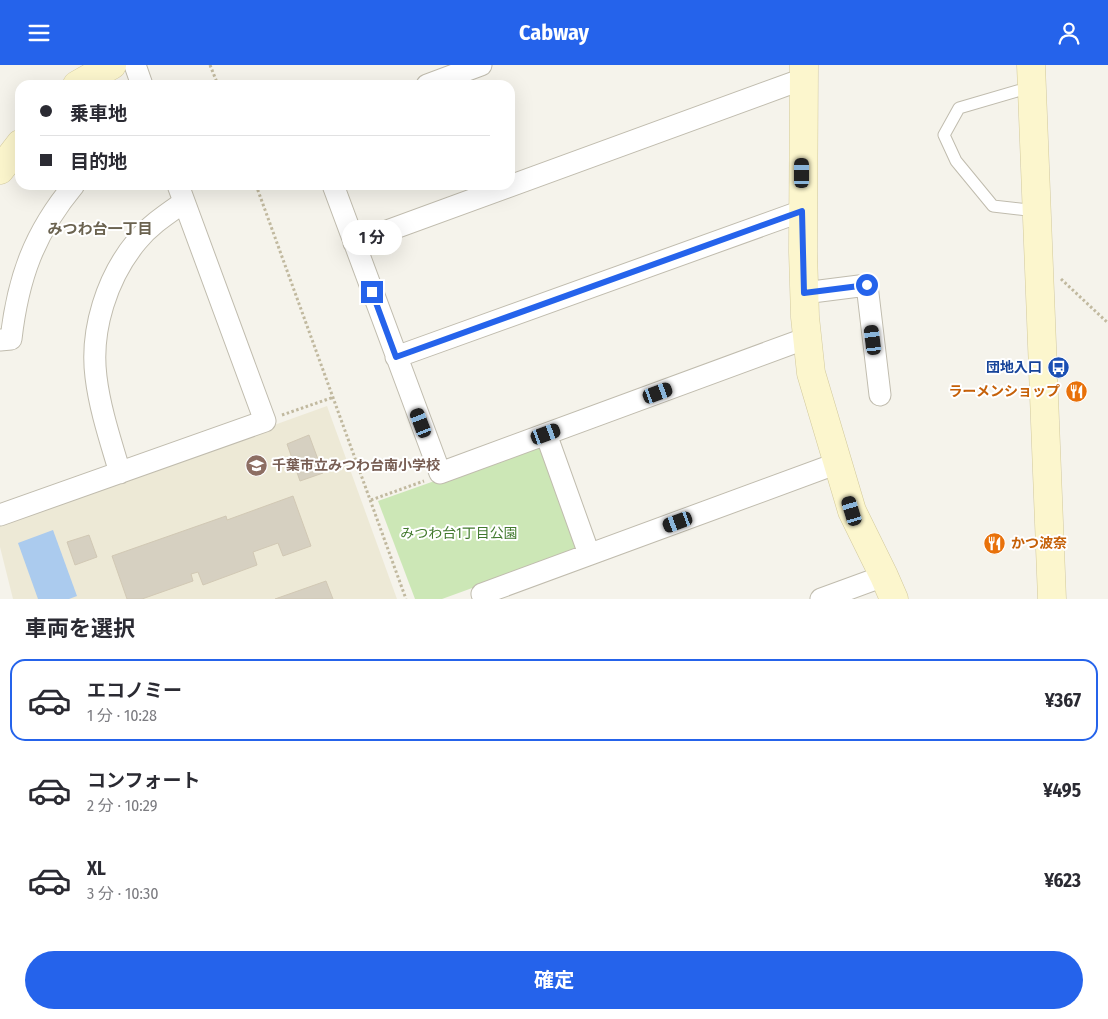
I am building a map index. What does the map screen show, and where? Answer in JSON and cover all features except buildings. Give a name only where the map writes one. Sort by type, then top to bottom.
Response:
[{"type":"street","points":[[86,80],[112,65]]},
{"type":"street","points":[[135,65],[140,80]]},
{"type":"street","points":[[435,76],[481,65]]},
{"type":"street","points":[[515,182],[803,72],[802,211],[804,293],[811,373],[852,511],[889,587],[820,599]]},
{"type":"street","points":[[1031,76],[1052,599]]},
{"type":"street","points":[[0,170],[15,150]]},
{"type":"street","points":[[0,340],[11,339],[15,305],[24,271],[41,233],[59,203],[70,190]]},
{"type":"street","points":[[336,190],[440,473],[807,338]]},
{"type":"street","points":[[354,243],[493,190]]},
{"type":"street","points":[[0,515],[120,473],[265,421],[181,193],[137,241],[119,267],[107,294],[99,321],[95,351],[96,376],[102,408],[120,473]]},
{"type":"street","points":[[396,357],[802,211]]},
{"type":"street","points":[[804,293],[867,285],[880,395]]},
{"type":"street","points":[[546,434],[589,554]]},
{"type":"street","points":[[484,599],[482,594],[838,463]]},
{"type":"lane","points":[[1031,76],[959,108],[944,135],[956,161],[992,206],[1037,211]]},
{"type":"path","points":[[210,65],[216,80]]},
{"type":"path","points":[[258,190],[406,599]]},
{"type":"path","points":[[1039,257],[1108,323]]},
{"type":"path","points":[[265,421],[334,397]]},
{"type":"path","points":[[371,500],[440,473]]},
{"type":"shaded area","name":"千葉市立みつわ台南小学校","points":[[327,406],[397,599],[13,599],[0,547],[0,524]]},
{"type":"green space","name":"みつわ台1丁目公園","points":[[539,444],[577,550],[442,599],[415,599],[378,501]]},
{"type":"water","points":[[53,530],[77,596],[69,599],[38,599],[18,543]]},
{"type":"place","name":"団地入口","points":[[1058,367]]},
{"type":"place","name":"ラーメンショップ","points":[[1076,391]]},
{"type":"place","name":"千葉市立みつわ台南小学校","points":[[256,465]]},
{"type":"place","name":"かつ波奈","points":[[995,543]]},
{"type":"district","name":"みつわ台一丁目","points":[[100,229]]},
{"type":"route","points":[[372,292],[396,357],[802,211],[804,293],[867,285]]}]
